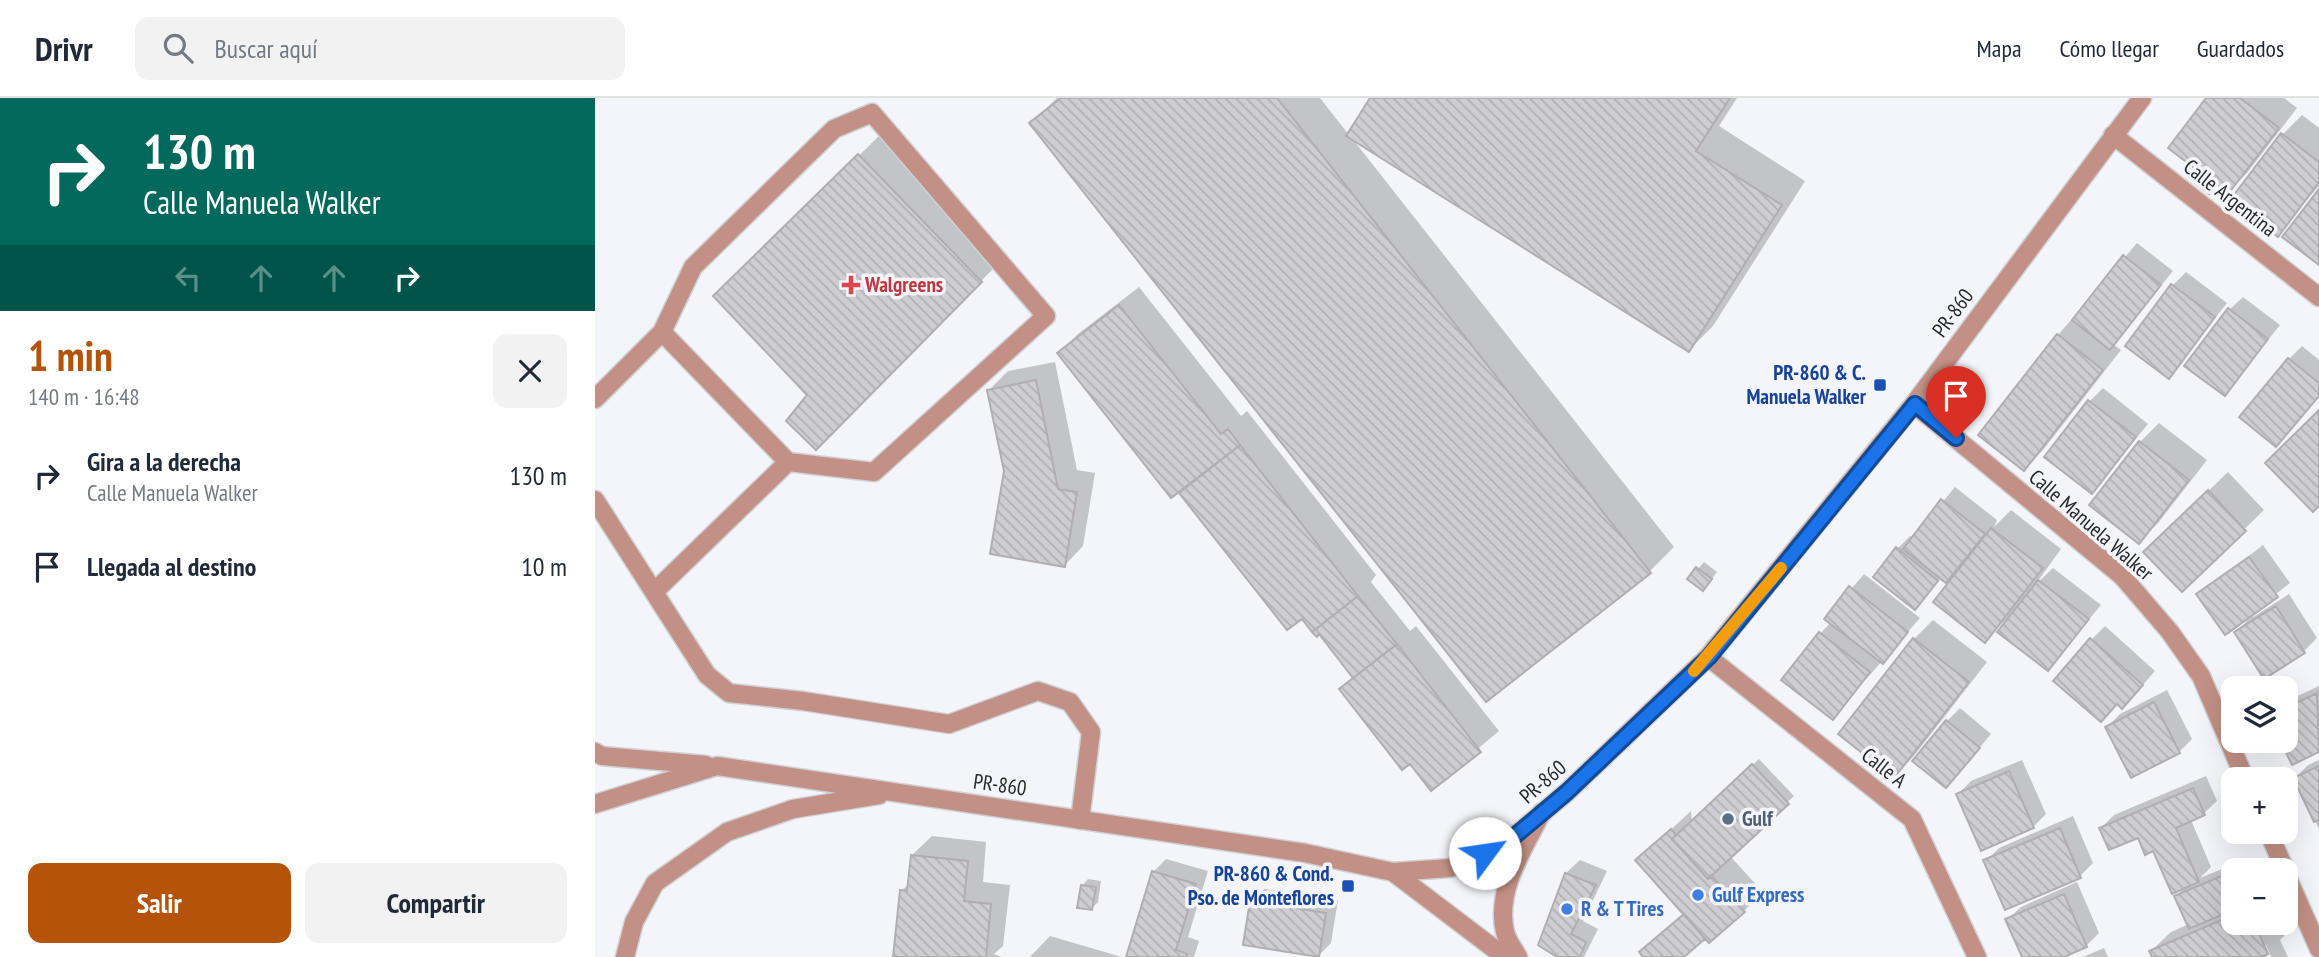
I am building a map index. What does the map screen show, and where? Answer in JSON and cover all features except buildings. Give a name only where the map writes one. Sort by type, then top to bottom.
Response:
[{"type":"street","name":"PR-860","points":[[595,804],[717,766],[1305,853],[1392,872],[1450,868],[1503,846],[1709,657],[1915,404],[2142,98]]},
{"type":"street","points":[[595,399],[662,332],[693,267],[834,129],[872,113],[1046,316],[874,472],[788,462],[662,332]]},
{"type":"street","name":"Calle Argentina","points":[[2113,135],[2319,297]]},
{"type":"street","name":"Calle Manuela Walker","points":[[1915,404],[2122,576],[2170,632],[2201,676],[2240,767]]},
{"type":"street","points":[[656,590],[788,462]]},
{"type":"street","points":[[595,500],[656,590],[707,675],[729,693],[803,701],[949,724],[1038,691],[1070,702],[1091,732],[1080,820]]},
{"type":"street","name":"Calle A","points":[[1709,657],[1912,819],[1977,957]]},
{"type":"street","points":[[595,752],[602,756],[717,766]]},
{"type":"street","points":[[625,957],[634,922],[655,883],[727,832],[793,809],[894,792]]},
{"type":"street","points":[[1518,957],[1505,933],[1503,901],[1512,872],[1542,812]]},
{"type":"street","points":[[1392,872],[1504,957]]},
{"type":"street","points":[[2298,901],[2319,949]]},
{"type":"slow traffic","points":[[1694,671],[1709,657],[1781,568]]},
{"type":"place","name":"Walgreens","points":[[851,285]]},
{"type":"place","name":"PR-860 & C. Manuela Walker","points":[[1880,385]]},
{"type":"place","name":"Gulf","points":[[1728,819]]},
{"type":"place","name":"PR-860 & Cond. Pso. de Monteflores","points":[[1348,886]]},
{"type":"place","name":"Gulf Express","points":[[1698,895]]},
{"type":"place","name":"R & T Tires","points":[[1567,909]]},
{"type":"route","points":[[1485,853],[1503,846],[1567,792],[1709,657],[1915,404],[1956,438]]}]
